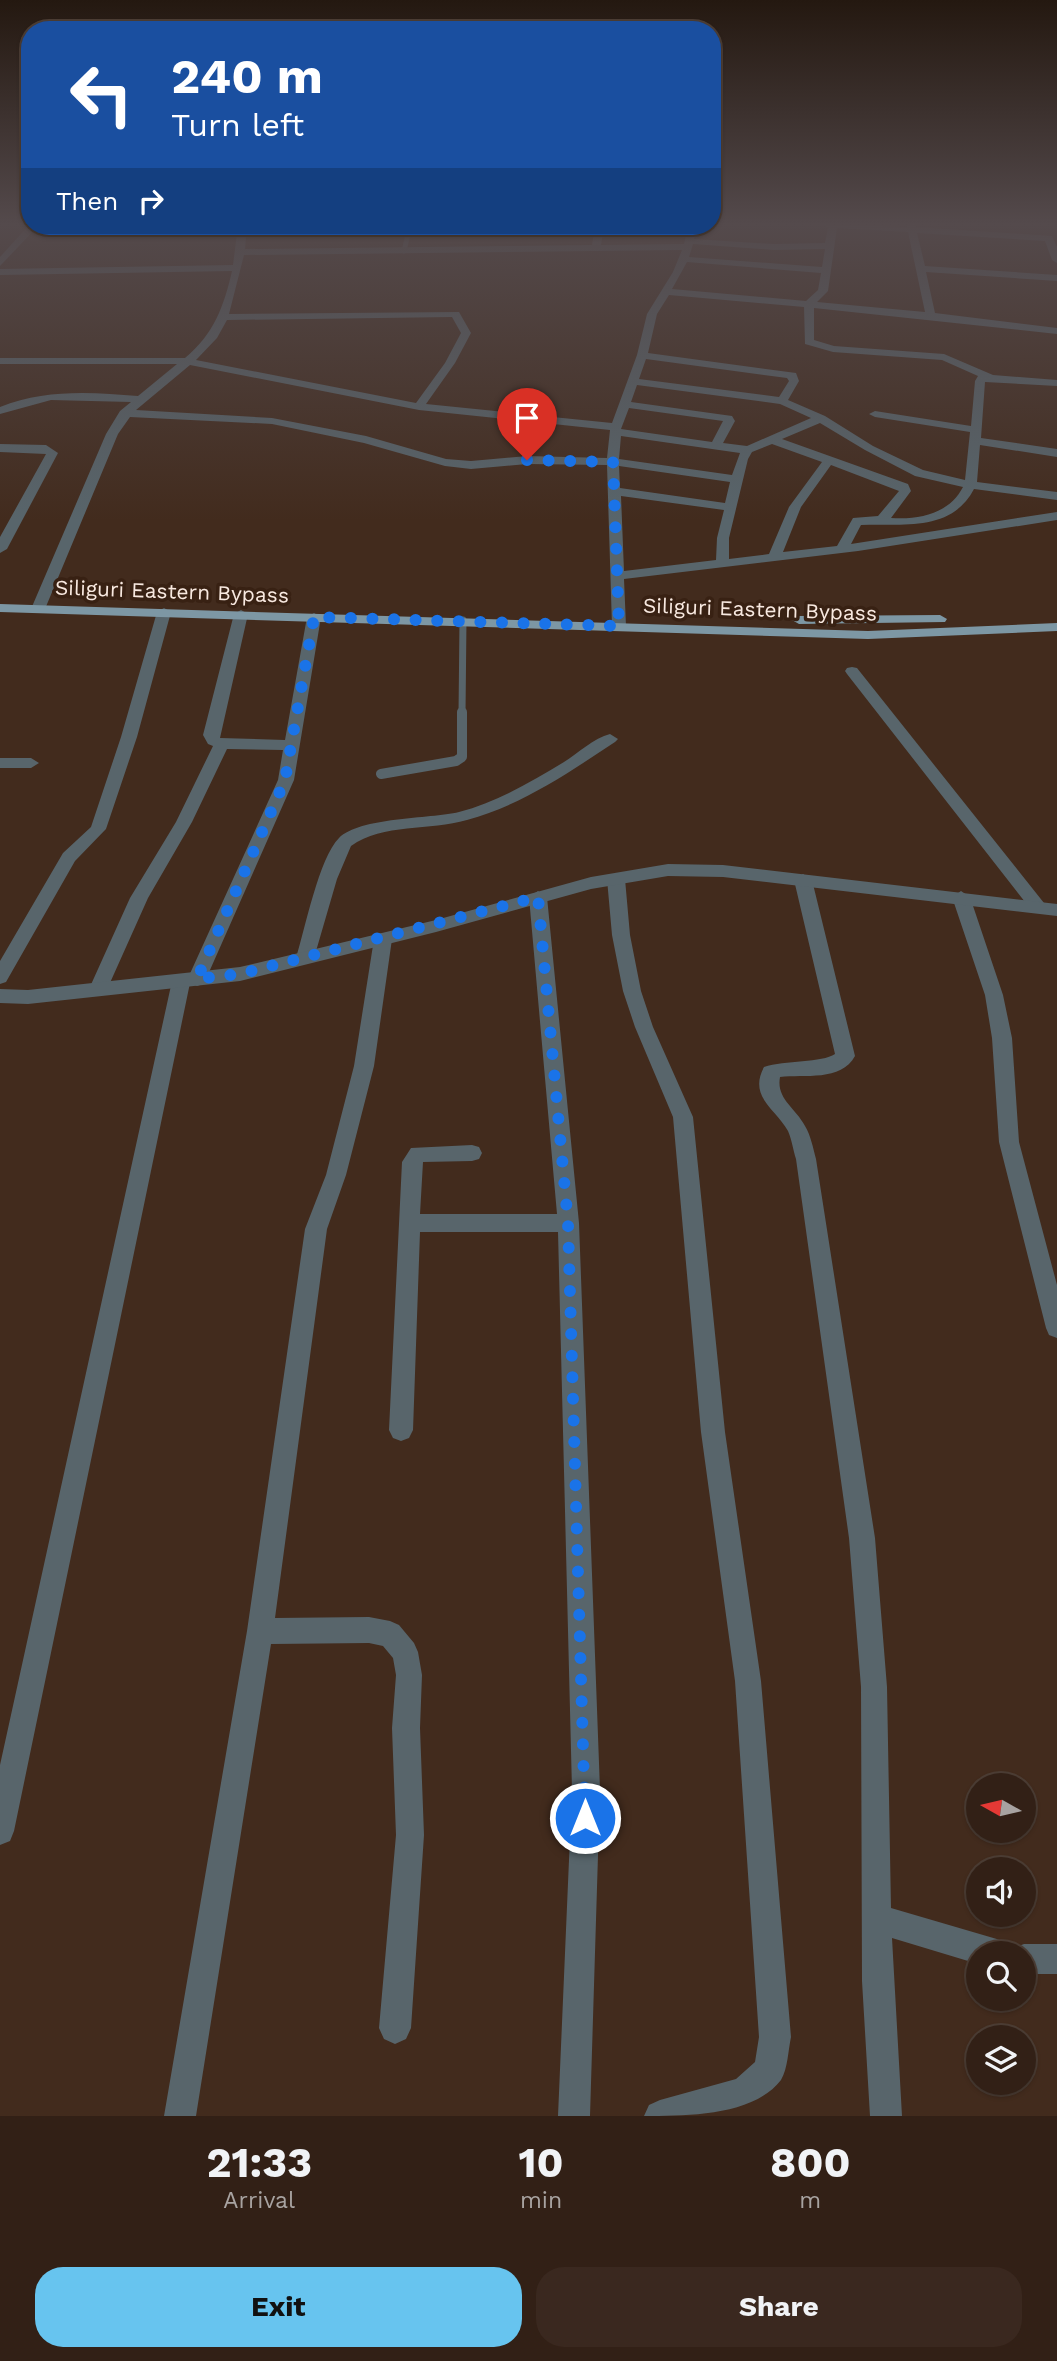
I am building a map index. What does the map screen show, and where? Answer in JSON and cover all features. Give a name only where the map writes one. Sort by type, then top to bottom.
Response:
[{"type":"main road","name":"Siliguri Eastern Bypass","points":[[0,596],[40,603],[164,612],[463,620],[619,620]]},
{"type":"main road","name":"Siliguri Eastern Bypass","points":[[0,608],[40,603],[619,620],[770,626],[868,635],[1057,627]]},
{"type":"main road","name":"Siliguri Eastern Bypass","points":[[770,626],[863,620],[1057,616]]},
{"type":"street","points":[[0,411],[33,399],[57,395],[141,396],[207,345],[220,323]]},
{"type":"street","points":[[419,407],[450,363],[466,333],[460,323]]},
{"type":"street","points":[[619,620],[613,462],[615,430],[650,323]]},
{"type":"street","points":[[809,323],[809,342],[812,344],[833,349],[944,357],[989,377],[1057,383]]},
{"type":"street","points":[[988,323],[1057,331]]},
{"type":"street","points":[[644,344],[792,375],[794,381],[782,401]]},
{"type":"street","points":[[0,361],[186,361],[419,407],[615,430],[748,450],[821,418]]},
{"type":"street","points":[[842,549],[858,521],[919,521],[943,514],[957,502],[970,485],[980,381],[989,377]]},
{"type":"street","points":[[40,603],[112,434],[124,413],[164,378]]},
{"type":"street","points":[[632,381],[782,401],[821,418],[898,464],[945,481],[1057,496]]},
{"type":"street","points":[[624,404],[728,418],[716,446]]},
{"type":"street","points":[[124,413],[272,421],[366,440],[445,463],[471,465],[527,460],[613,462],[737,479]]},
{"type":"street","points":[[875,414],[1057,453]]},
{"type":"street","points":[[772,440],[904,487],[905,491],[881,520]]},
{"type":"street","points":[[0,448],[46,449],[52,453],[0,549]]},
{"type":"street","points":[[722,564],[721,549],[730,508],[742,459],[748,450]]},
{"type":"street","points":[[774,558],[795,507],[829,460]]},
{"type":"street","points":[[614,492],[730,508]]},
{"type":"street","points":[[0,516],[18,516]]},
{"type":"street","points":[[619,576],[842,549],[1057,516]]},
{"type":"street","points":[[0,977],[69,856],[98,829],[129,737],[164,612]]},
{"type":"street","points":[[241,614],[211,735],[213,741],[222,744],[293,746]]},
{"type":"street","points":[[0,1830],[189,980],[268,822],[285,780],[314,617]]},
{"type":"street","points":[[852,671],[1038,907]]},
{"type":"street","points":[[305,958],[335,864],[345,843],[362,833],[443,821],[494,808],[540,785],[610,739]]},
{"type":"street","points":[[98,989],[139,898],[184,822],[222,744]]},
{"type":"street","points":[[0,763],[31,763]]},
{"type":"street","points":[[0,996],[28,997],[240,974],[538,897],[668,870],[709,870],[1057,910]]},
{"type":"street","points":[[616,879],[621,940],[629,983],[643,1027],[675,1089],[683,1117],[713,1432],[748,1681],[775,2037],[769,2070],[746,2093],[660,2116]]},
{"type":"street","points":[[803,880],[845,1056],[839,1063],[829,1066],[780,1068],[771,1072],[768,1084],[769,1095],[779,1111],[799,1131],[806,1159],[862,1538],[874,1686],[877,1981],[886,2116]]},
{"type":"street","points":[[538,897],[568,1223],[586,1790],[575,2116]]},
{"type":"street","points":[[961,897],[994,995],[1002,1038],[1009,1142],[1057,1328]]},
{"type":"street","points":[[180,2116],[260,1631],[316,1229],[336,1175],[364,1066],[383,939]]},
{"type":"street","points":[[401,1430],[414,1157],[418,1154],[472,1153]]},
{"type":"street","points":[[410,1223],[568,1223]]},
{"type":"street","points":[[260,1631],[369,1630],[390,1634],[405,1652],[409,1675],[406,1774],[410,1835],[395,2028]]},
{"type":"street","points":[[876,1917],[966,1946]]},
{"type":"street","points":[[1036,1959],[1057,1959]]},
{"type":"lane","points":[[381,774],[456,761],[462,757],[463,620]]},
{"type":"route","points":[[527,460],[613,462],[619,626],[314,617],[285,780],[197,979],[240,974],[436,926],[538,897],[568,1223],[585,1818]]}]
